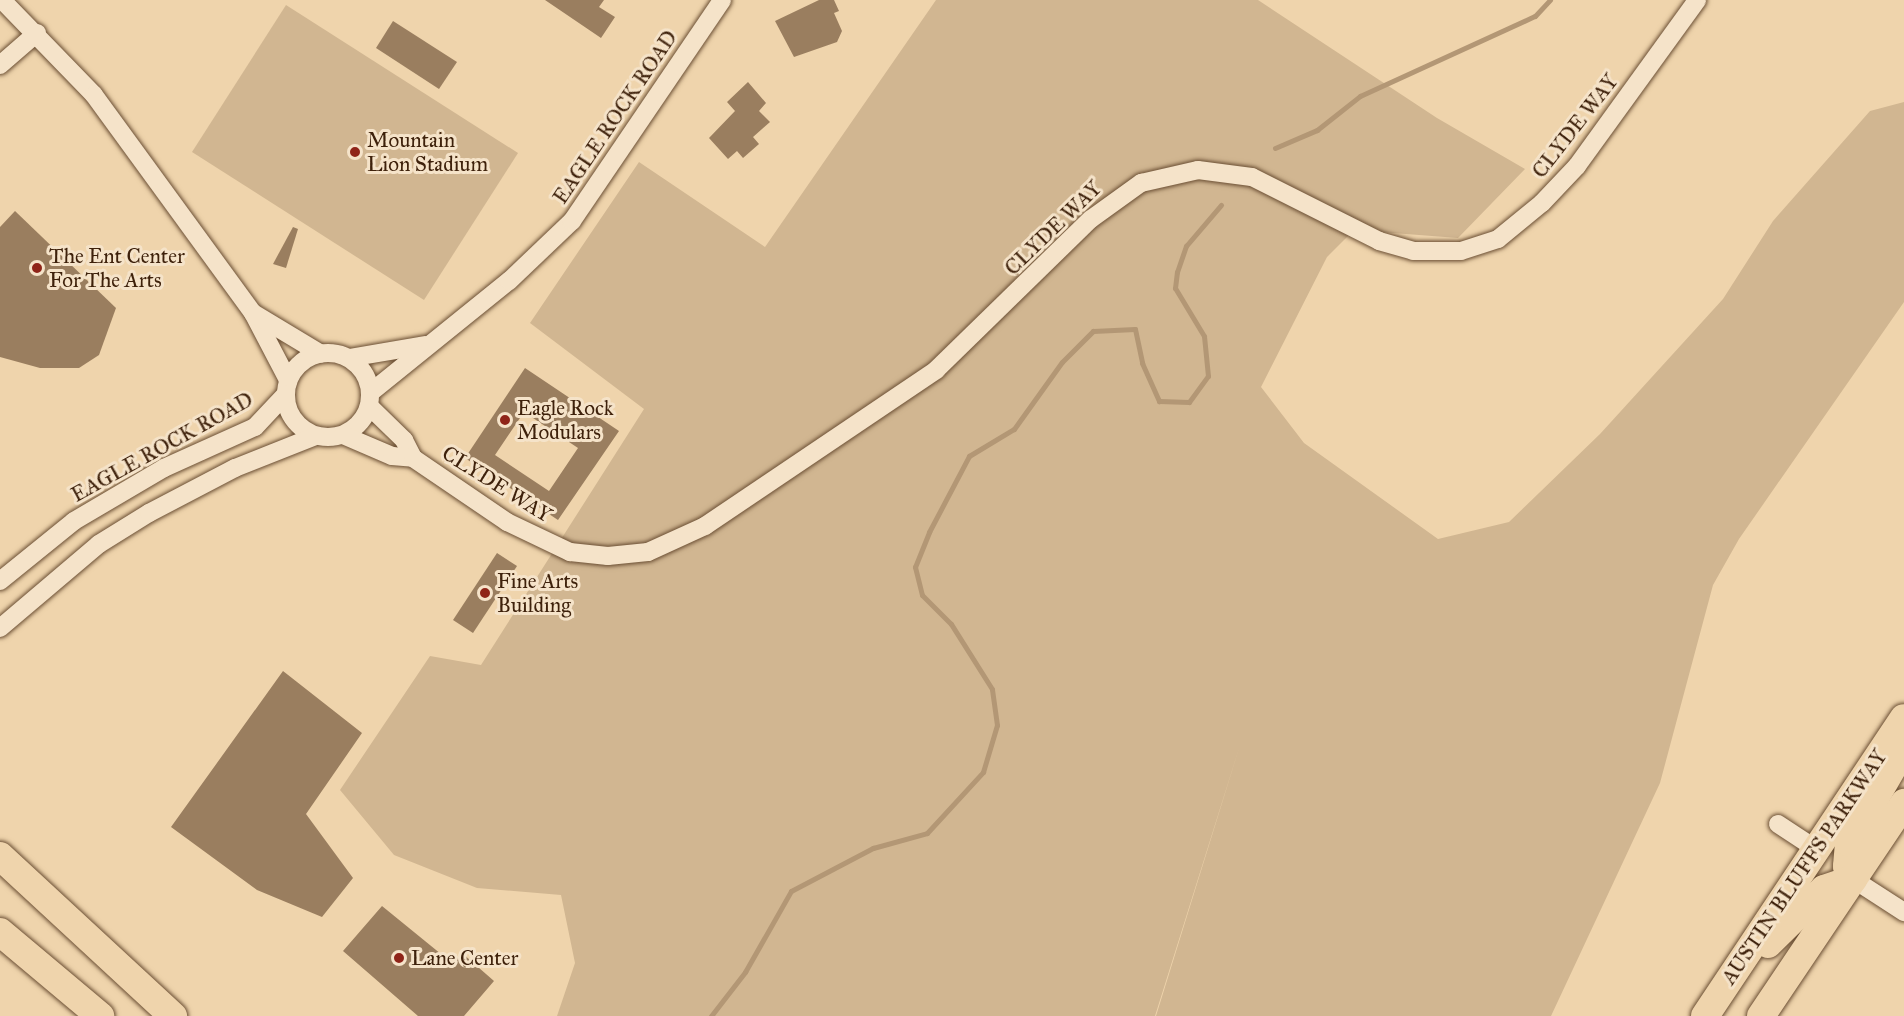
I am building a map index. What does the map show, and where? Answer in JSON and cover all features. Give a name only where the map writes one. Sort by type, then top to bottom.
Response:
[{"type":"main road","name":"AUSTIN BLUFFS PARKWAY","points":[[1709,1009],[1904,718]]},
{"type":"main road","points":[[1853,879],[1847,866],[1849,843],[1904,749]]},
{"type":"main road","points":[[1761,1016],[1904,803]]},
{"type":"main road","points":[[0,856],[173,1016]]},
{"type":"main road","points":[[1709,1009],[1813,898],[1824,889],[1853,879]]},
{"type":"main road","points":[[0,932],[100,1016]]},
{"type":"street","points":[[2,0],[37,33],[94,95],[253,313],[287,387]]},
{"type":"street","name":"EAGLE ROCK ROAD","points":[[343,435],[363,418],[369,400],[427,344],[509,281],[572,221],[722,0]]},
{"type":"street","name":"CLYDE WAY","points":[[413,458],[507,522],[570,552],[608,556],[664,547],[705,526],[936,370],[1091,219],[1141,183],[1198,170],[1252,177],[1379,241],[1413,251],[1461,250],[1498,239],[1542,203],[1576,166],[1698,0]]},
{"type":"street","points":[[0,65],[37,33]]},
{"type":"street","points":[[253,313],[321,354]]},
{"type":"street","name":"EAGLE ROCK ROAD","points":[[0,581],[74,521],[164,468],[255,427],[287,387],[296,368],[321,354],[349,358],[427,344]]},
{"type":"street","points":[[349,358],[360,368],[369,400],[404,440],[413,458]]},
{"type":"street","name":"EAGLE ROCK ROAD","points":[[287,387],[294,422],[316,436]]},
{"type":"street","points":[[0,628],[99,544],[149,513],[235,468],[316,436],[343,435],[392,456],[413,458]]},
{"type":"street","points":[[1778,824],[1816,849]]},
{"type":"street","points":[[1853,879],[1904,912]]},
{"type":"shaded area","points":[[936,0],[1258,0],[1437,118],[1525,169],[1458,238],[1354,230],[1327,257],[1261,387],[1304,443],[1438,539],[1509,522],[1600,434],[1723,299],[1773,221],[1870,111],[1904,102],[1904,302],[1739,539],[1713,585],[1660,783],[1551,1016],[1156,1016],[1240,745],[1155,1016],[557,1016],[575,963],[561,895],[477,888],[394,855],[340,790],[430,656],[481,665],[644,409],[530,323],[639,162],[765,247]]},
{"type":"shaded area","name":"Mountain Lion Stadium","points":[[286,5],[518,153],[424,300],[192,152]]},
{"type":"building","points":[[545,0],[604,0],[599,7],[615,17],[601,38]]},
{"type":"building","points":[[819,0],[834,0],[839,11],[834,13],[842,31],[837,42],[794,57],[775,21]]},
{"type":"building","points":[[393,21],[457,62],[439,89],[376,48]]},
{"type":"building","points":[[748,82],[766,103],[759,111],[770,122],[753,137],[759,144],[743,158],[737,151],[728,159],[709,138],[735,111],[727,102]]},
{"type":"building","name":"The Ent Center For The Arts","points":[[15,211],[116,308],[99,355],[79,368],[40,368],[0,357],[0,227]]},
{"type":"building","points":[[293,227],[298,229],[286,268],[273,264]]},
{"type":"building","points":[[525,368],[619,431],[558,520],[465,458]],"holes":[[[524,412],[578,448],[549,491],[495,455]]]},
{"type":"building","name":"Fine Arts Building","points":[[497,553],[517,566],[473,633],[453,620]]},
{"type":"building","points":[[283,671],[362,733],[306,814],[353,878],[322,917],[257,890],[171,827]]},
{"type":"building","name":"Lane Center","points":[[382,906],[452,963],[462,953],[494,981],[464,1016],[418,1016],[343,951]]},
{"type":"waterway","points":[[1275,148],[1317,130],[1360,96],[1535,16],[1550,0]]},
{"type":"waterway","points":[[711,1016],[745,972],[791,891],[873,848],[927,833],[983,772],[997,725],[992,689],[951,624],[922,595],[915,567],[929,532],[969,456],[1014,429],[1062,362],[1093,331],[1135,329],[1142,363],[1159,401],[1189,402],[1208,376],[1204,336],[1175,288],[1177,272],[1186,246],[1221,205]]},
{"type":"place","name":"Mountain Lion Stadium","points":[[355,152]]},
{"type":"place","name":"The Ent Center For The Arts","points":[[37,268]]},
{"type":"place","name":"Eagle Rock Modulars","points":[[505,420]]},
{"type":"place","name":"Fine Arts Building","points":[[485,593]]},
{"type":"place","name":"Lane Center","points":[[399,958]]}]
